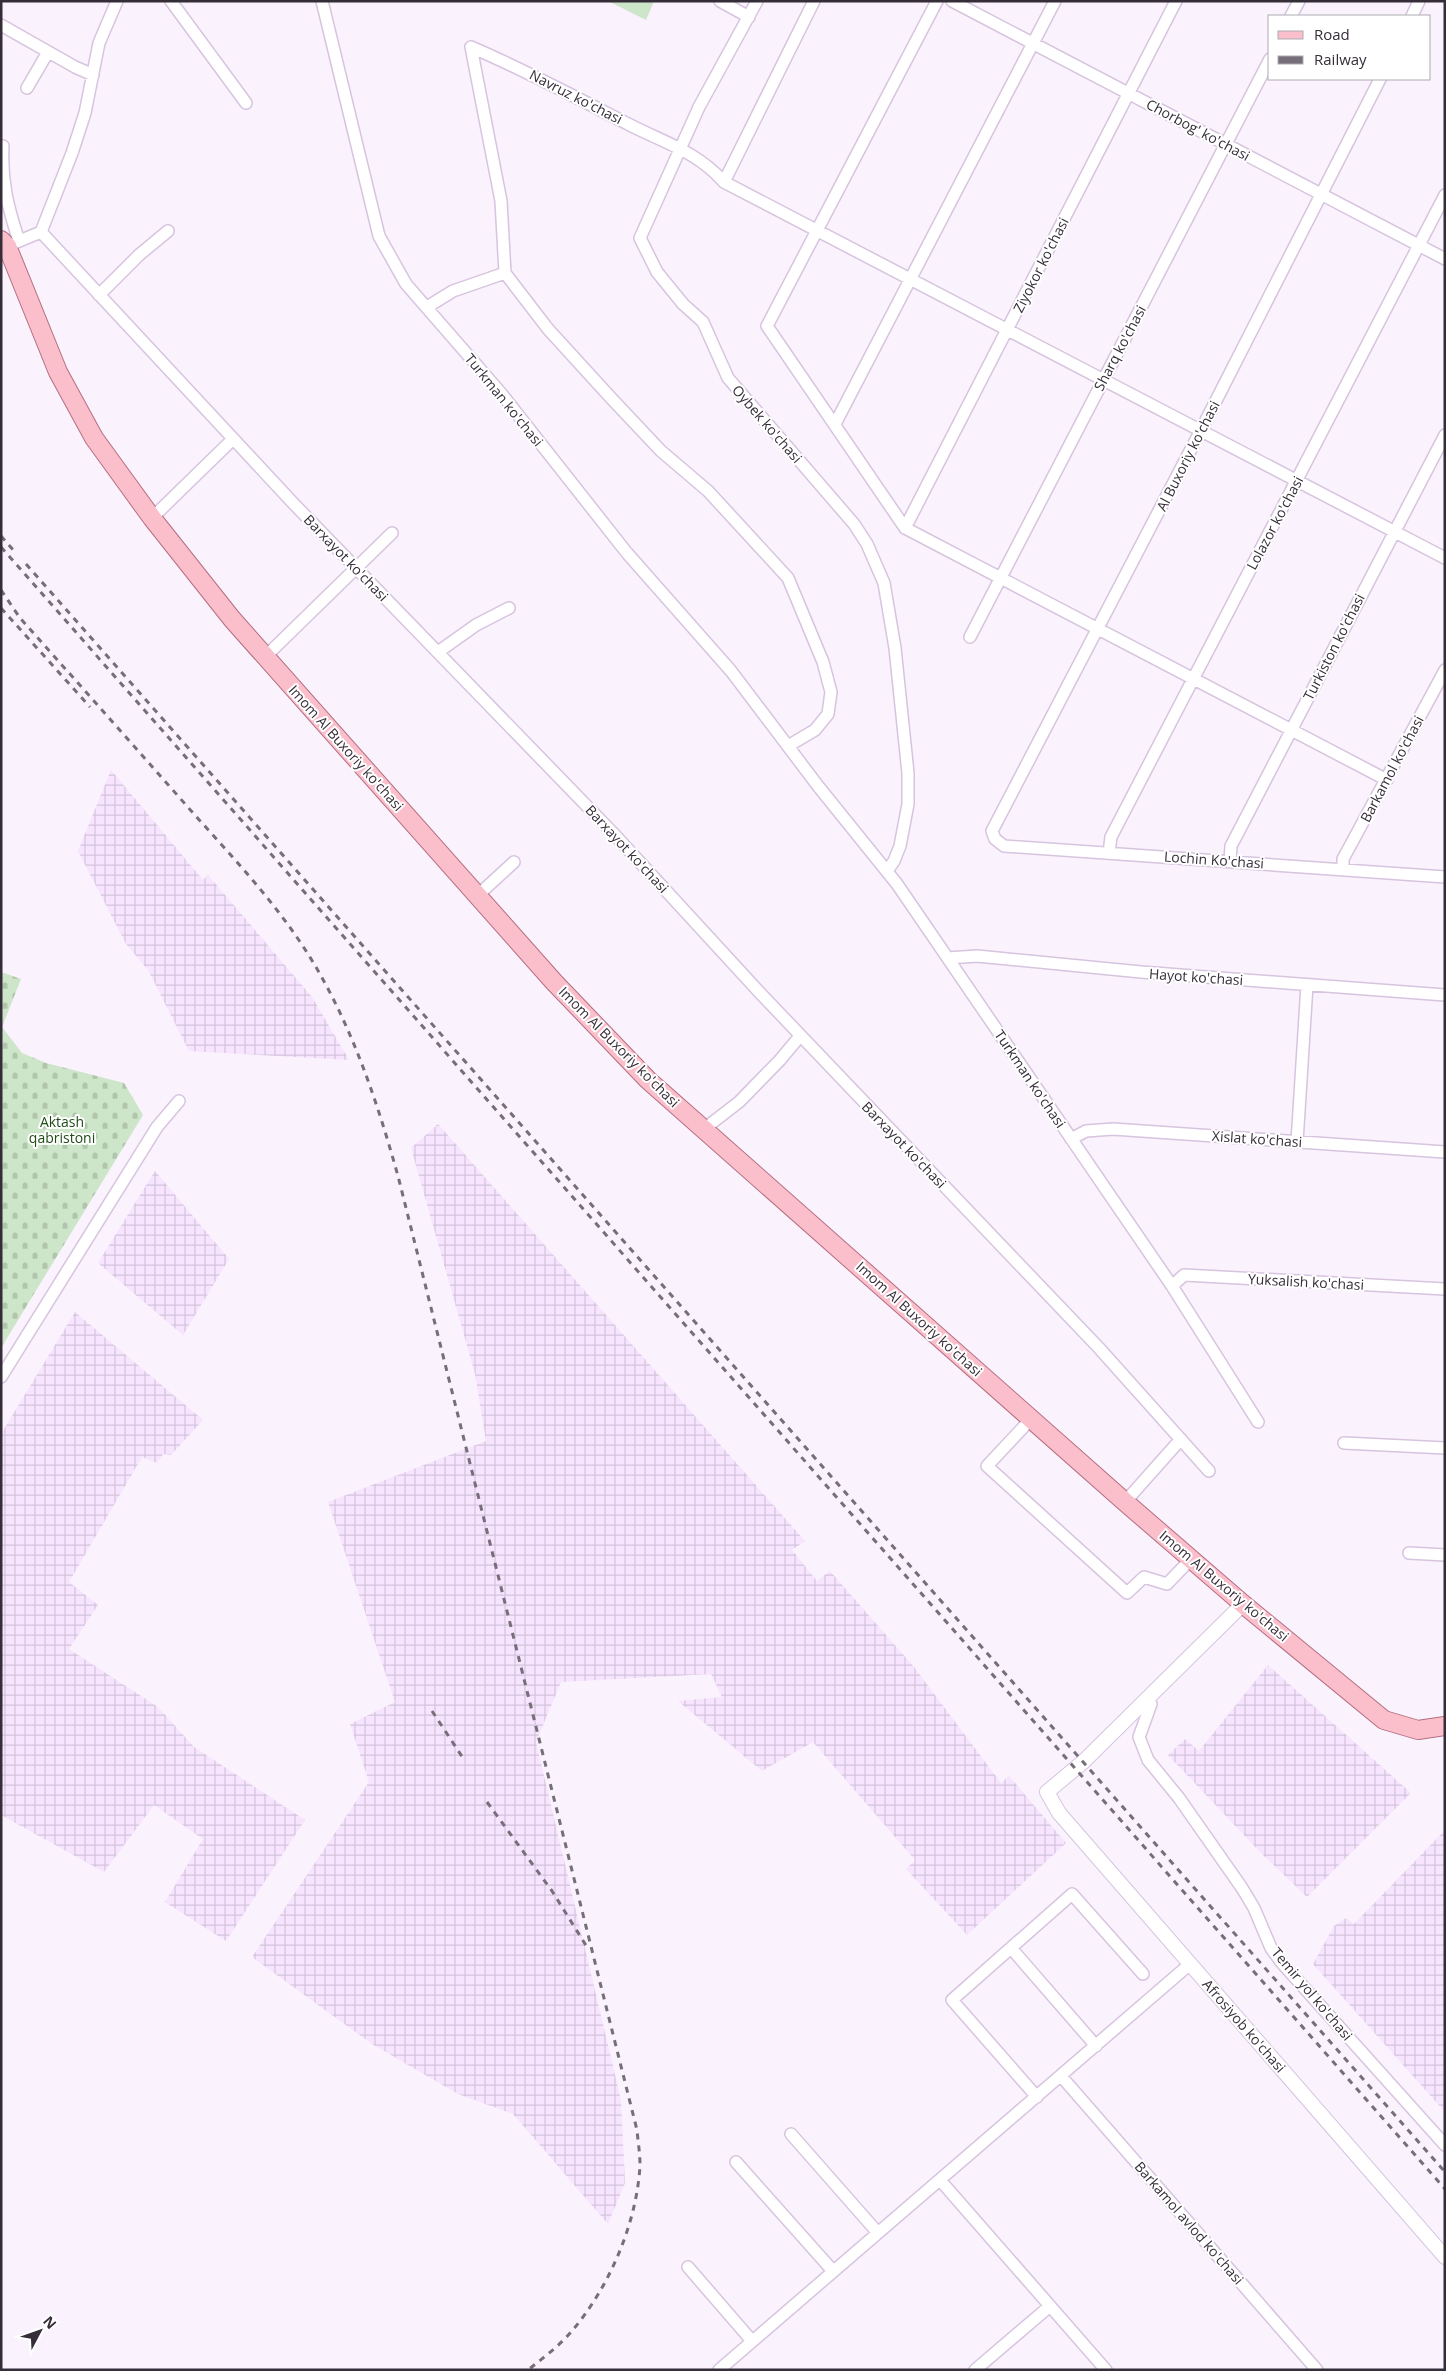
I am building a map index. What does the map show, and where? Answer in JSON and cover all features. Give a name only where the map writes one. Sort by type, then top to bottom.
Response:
[{"type":"main road","name":"Imom Al Buxoriy ko'chasi","points":[[9,242],[58,372],[94,438],[152,518],[232,619],[265,657],[554,982],[648,1080],[1125,1502],[1243,1604],[1384,1720],[1418,1730],[1445,1726]]},
{"type":"street","points":[[3,146],[3,182],[8,209],[9,242],[40,232],[72,154],[85,113],[98,43],[117,1]]},
{"type":"street","points":[[171,1],[246,103]]},
{"type":"street","name":"Turkman ko'chasi","points":[[322,1],[379,236],[406,284],[500,392],[627,552],[731,671],[887,871],[1172,1286],[1258,1422]]},
{"type":"street","points":[[720,1],[749,17]]},
{"type":"street","name":"Oybek ko'chasi","points":[[757,1],[699,107],[640,238],[657,272],[683,304],[703,322],[728,378],[854,524],[867,544],[884,583],[894,648],[908,773],[908,804],[900,846],[894,861],[887,871]]},
{"type":"street","points":[[724,182],[814,1]]},
{"type":"street","points":[[938,1],[767,326],[905,528],[1387,780]]},
{"type":"street","name":"Chorbog' ko'chasi","points":[[952,1],[1445,258]]},
{"type":"street","points":[[835,424],[1055,1]]},
{"type":"street","name":"Ziyokor ko'chasi","points":[[905,528],[1176,1]]},
{"type":"street","points":[[1292,15],[1299,1]]},
{"type":"street","points":[[1413,15],[1420,1]]},
{"type":"street","points":[[1,25],[93,75]]},
{"type":"street","name":"Navruz ko'chasi","points":[[505,273],[501,201],[471,47],[515,66],[693,154],[712,168],[724,182],[1200,432],[1298,480],[1445,558]]},
{"type":"street","points":[[27,88],[48,52]]},
{"type":"street","name":"Sharq ko'chasi","points":[[970,638],[1268,63]]},
{"type":"street","name":"Al Buxoriy ko'chasi","points":[[992,831],[1200,432],[1379,80]]},
{"type":"street","name":"Lolazor ko'chasi","points":[[1109,853],[1111,837],[1445,195]]},
{"type":"street","points":[[99,295],[168,231]]},
{"type":"street","name":"Barxayot ko'chasi","points":[[40,232],[355,568],[615,836],[800,1036],[1099,1348],[1209,1471]]},
{"type":"street","points":[[426,307],[452,292],[505,273],[548,330],[661,451],[708,491],[788,578],[823,662],[831,692],[828,714],[815,730],[788,746]]},
{"type":"street","name":"Turkiston ko'chasi","points":[[1230,861],[1231,846],[1445,435]]},
{"type":"street","points":[[152,518],[233,439]]},
{"type":"street","points":[[265,657],[392,533]]},
{"type":"street","points":[[438,652],[476,624],[509,608]]},
{"type":"street","name":"Barkamol ko'chasi","points":[[1343,869],[1344,859],[1445,670]]},
{"type":"street","name":"Lochin Ko'chasi","points":[[992,831],[995,839],[1004,846],[1445,877]]},
{"type":"street","points":[[477,896],[514,862]]},
{"type":"street","name":"Hayot ko'chasi","points":[[948,958],[977,956],[1307,986],[1445,995]]},
{"type":"street","points":[[1297,1142],[1307,986]]},
{"type":"street","points":[[704,1129],[739,1102],[780,1060],[800,1036]]},
{"type":"street","points":[[1,1377],[157,1127],[179,1101]]},
{"type":"street","name":"Xislat ko'chasi","points":[[1071,1139],[1086,1131],[1113,1129],[1445,1152]]},
{"type":"street","name":"Yuksalish ko'chasi","points":[[1172,1286],[1184,1275],[1445,1289]]},
{"type":"street","points":[[1031,1419],[987,1466],[1127,1593],[1144,1577],[1167,1584],[1191,1558]]},
{"type":"street","points":[[1125,1502],[1181,1439]]},
{"type":"street","points":[[1344,1443],[1445,1448]]},
{"type":"street","points":[[1409,1553],[1445,1555]]},
{"type":"street","points":[[1148,1700],[1243,1604]]},
{"type":"street","name":"Afrosiyob ko'chasi","points":[[1148,1700],[1083,1762],[1047,1792],[1059,1813],[1445,2258]]},
{"type":"street","name":"Temir yol ko'chasi","points":[[1148,1700],[1150,1704],[1149,1711],[1139,1737],[1148,1760],[1179,1798],[1242,1888],[1254,1908],[1271,1948],[1282,1963],[1445,2146]]},
{"type":"street","points":[[1037,2096],[952,2000],[1072,1894],[1143,1974]]},
{"type":"street","points":[[1011,1948],[1096,2046]]},
{"type":"street","points":[[719,2370],[1190,1964]]},
{"type":"street","name":"Barkamol avlod ko'chasi","points":[[1061,2076],[1317,2370]]},
{"type":"street","points":[[791,2134],[878,2233]]},
{"type":"street","points":[[736,2162],[833,2271]]},
{"type":"street","points":[[940,2180],[1106,2370]]},
{"type":"street","points":[[688,2268],[752,2341]]},
{"type":"street","points":[[975,2370],[1050,2306]]},
{"type":"shaded area","points":[[111,770],[203,880],[208,875],[312,997],[349,1060],[189,1051],[148,970],[126,944],[78,851]]},
{"type":"shaded area","points":[[438,1124],[805,1541],[792,1550],[817,1581],[830,1571],[914,1667],[1001,1783],[1009,1776],[1066,1843],[967,1935],[906,1869],[915,1860],[813,1742],[762,1771],[678,1701],[722,1697],[711,1674],[561,1682],[536,1742],[621,2100],[625,2183],[608,2224],[513,2114],[458,2094],[372,2044],[252,1957],[369,1782],[350,1724],[395,1702],[328,1502],[486,1441],[475,1374],[411,1148]]},
{"type":"shaded area","points":[[155,1171],[229,1259],[183,1335],[98,1263]]},
{"type":"shaded area","points":[[75,1312],[203,1420],[171,1455],[163,1454],[157,1463],[142,1457],[69,1582],[98,1605],[69,1649],[158,1707],[194,1747],[305,1820],[226,1941],[165,1902],[203,1839],[154,1805],[104,1872],[1,1815],[1,1434]]},
{"type":"shaded area","points":[[1268,1665],[1411,1793],[1307,1897],[1261,1853],[1168,1755],[1185,1739],[1199,1751]]},
{"type":"shaded area","points":[[1445,1830],[1445,2112],[1313,1964],[1334,1926],[1346,1918],[1354,1924]]},
{"type":"green space","points":[[608,1],[654,1],[646,20]]},
{"type":"green space","name":"Aktash qabristoni","points":[[1,972],[21,979],[2,1027],[22,1053],[46,1063],[124,1083],[143,1115],[1,1348]]},
{"type":"railway","points":[[1,536],[14,551]]},
{"type":"railway","points":[[1,547],[1445,2189]]},
{"type":"railway","points":[[26,564],[1445,2172]]},
{"type":"railway","points":[[1,590],[20,618],[245,871],[293,932],[321,976],[345,1024],[366,1074],[391,1150],[637,2130],[640,2165],[638,2187],[627,2232],[619,2254],[585,2315],[551,2352],[528,2370]]},
{"type":"railway","points":[[1,608],[90,707]]},
{"type":"railway","points":[[432,1711],[465,1761]]},
{"type":"railway","points":[[487,1802],[552,1891],[587,1947]]}]
